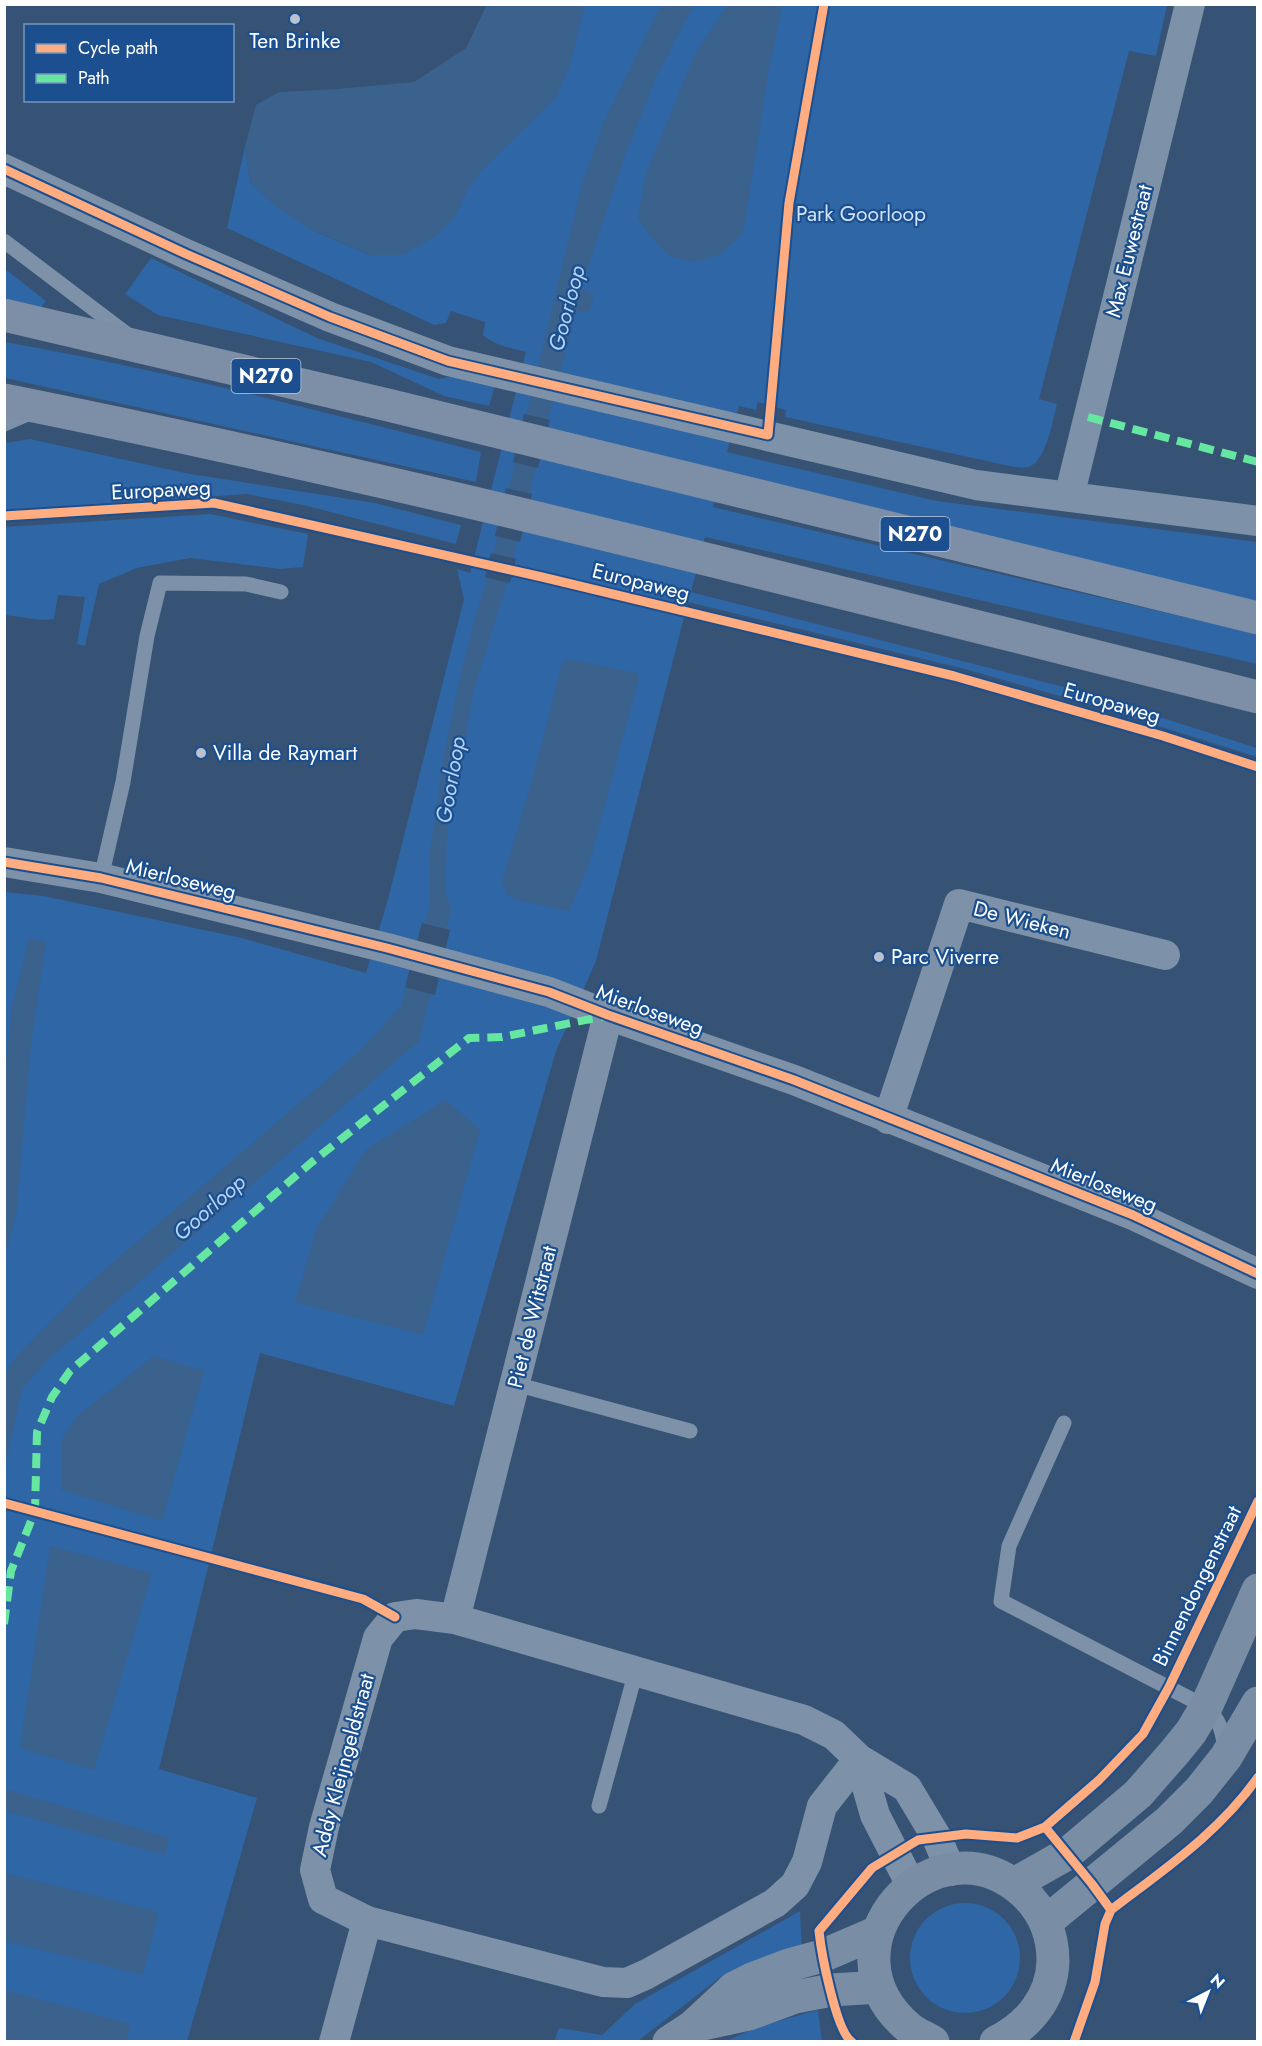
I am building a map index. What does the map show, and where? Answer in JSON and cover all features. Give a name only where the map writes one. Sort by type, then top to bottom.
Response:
[{"type":"main road","name":"N270","points":[[4,315],[1257,618]]},
{"type":"main road","name":"Europaweg","points":[[4,400],[555,522],[1257,697]]},
{"type":"main road","points":[[1014,1884],[1067,1854],[1138,1794],[1191,1732],[1206,1707],[1257,1590]]},
{"type":"main road","points":[[1046,1923],[1169,1821],[1199,1791],[1226,1757],[1257,1703]]},
{"type":"main road","points":[[933,2042],[910,2029],[891,2010],[879,1987],[874,1950],[878,1932],[891,1906],[911,1885],[936,1873],[963,1869],[990,1873],[1014,1884],[1033,1901],[1046,1923],[1053,1947],[1052,1971],[1045,1995],[1032,2017],[1007,2039]]},
{"type":"main road","points":[[681,2034],[734,1988],[789,1965],[822,1956],[878,1932]]},
{"type":"main road","points":[[681,2034],[749,2014],[795,1997],[832,1990],[879,1987]]},
{"type":"street","name":"Max Euwestraat","points":[[1069,496],[1190,4]]},
{"type":"street","points":[[4,169],[186,254],[330,317],[448,361],[976,485],[1257,521]]},
{"type":"street","name":"Mierloseweg","points":[[4,862],[101,878],[387,948],[549,992],[794,1080],[1133,1215],[1257,1274]]},
{"type":"street","name":"De Wieken","points":[[888,1119],[959,904],[1165,956]]},
{"type":"street","name":"Piet de Witstraat","points":[[455,1619],[608,1015]]},
{"type":"street","name":"Addy Kleijngeldstraat","points":[[860,1759],[822,1806],[807,1862],[795,1885],[775,1903],[627,1983],[603,1982],[367,1921],[323,1899],[315,1870],[324,1827],[378,1638],[395,1617],[416,1614],[455,1619],[804,1720],[834,1735],[860,1759],[908,1788],[937,1838],[951,1871]]},
{"type":"street","points":[[860,1759],[875,1815],[911,1885]]},
{"type":"street","points":[[334,2042],[367,1921]]},
{"type":"lane","points":[[4,241],[145,348]]},
{"type":"lane","points":[[4,424],[41,407]]},
{"type":"lane","points":[[101,878],[123,782],[147,636],[160,583],[246,584],[281,592]]},
{"type":"lane","points":[[515,1384],[690,1431]]},
{"type":"lane","points":[[1064,1423],[1009,1546],[1001,1601],[1206,1707],[1221,1725],[1226,1757]]},
{"type":"lane","points":[[599,1806],[636,1671]]},
{"type":"green space","name":"Park Goorloop","points":[[523,5],[1167,5],[1156,56],[1129,51],[1039,399],[1057,404],[1048,440],[1040,458],[1034,464],[1026,467],[1014,467],[785,417],[786,410],[758,402],[756,410],[739,406],[727,452],[937,501],[1257,542],[1257,603],[722,472],[713,507],[1257,634],[1257,664],[705,537],[691,592],[1068,688],[1257,748],[1257,757],[1105,709],[965,669],[688,602],[596,961],[556,1051],[454,1406],[260,1353],[159,1769],[257,1798],[187,2041],[5,2041],[4,892],[44,896],[242,938],[366,973],[388,899],[464,599],[457,569],[470,573],[526,352],[488,339],[483,335],[485,322],[451,311],[446,323],[434,325],[227,228],[245,146],[250,182],[310,229],[370,255],[402,255]]},
{"type":"green space","points":[[151,258],[317,338],[439,379],[461,374],[495,386],[489,406],[444,396],[371,362],[158,315],[125,294]]},
{"type":"green space","points":[[4,268],[46,301],[40,309],[5,300]]},
{"type":"green space","points":[[5,342],[125,365],[481,452],[476,482],[5,378]]},
{"type":"green space","points":[[30,439],[185,473],[375,503],[461,525],[456,544],[303,505],[247,494],[5,511],[5,443]]},
{"type":"green space","points":[[210,514],[308,534],[303,567],[280,569],[190,558],[137,568],[99,584],[85,646],[77,644],[85,597],[58,595],[54,619],[42,620],[5,615],[5,527]]},
{"type":"green space","points":[[965,1903],[986,1907],[1004,1919],[1016,1937],[1020,1958],[1016,1979],[1004,1997],[986,2009],[965,2013],[944,2009],[926,1997],[914,1979],[910,1958],[914,1937],[926,1919],[944,1907]]},
{"type":"green space","points":[[800,1911],[802,1952],[718,1979],[638,2041],[554,2042],[559,2028],[602,2035],[635,2004]]},
{"type":"green space","points":[[818,2010],[822,2041],[724,2042],[757,2027]]},
{"type":"water","points":[[487,4],[585,5],[569,67],[556,98],[485,167],[470,186],[453,219],[435,237],[402,255],[370,255],[310,229],[275,206],[250,182],[245,146],[256,105],[279,92],[414,82],[466,48]]},
{"type":"water","points":[[728,4],[782,5],[769,69],[743,234],[720,254],[696,262],[670,257],[652,239],[638,218],[646,173],[695,54]]},
{"type":"water","name":"Goorloop","points":[[661,5],[694,5],[656,77],[625,155],[581,288],[594,295],[589,311],[576,311],[507,582],[472,696],[464,750],[448,818],[445,888],[451,911],[419,1041],[48,1360],[22,1389],[5,1467],[5,1373],[16,1357],[82,1289],[359,1052],[401,1006],[428,913],[429,859],[445,750],[461,673],[487,579],[581,188],[604,121]]},
{"type":"water","points":[[567,659],[636,673],[639,677],[590,861],[569,911],[517,900],[507,894],[502,882],[534,773],[562,663]]},
{"type":"water","points":[[29,938],[46,942],[31,1045],[16,1216],[5,1256],[5,1073],[12,1007]]},
{"type":"water","points":[[446,1100],[480,1130],[423,1335],[295,1302],[317,1228],[366,1150]]},
{"type":"water","points":[[154,1356],[204,1371],[162,1521],[61,1490],[62,1439],[77,1416]]},
{"type":"water","points":[[50,1546],[152,1573],[94,1770],[20,1748]]},
{"type":"water","points":[[5,1789],[169,1838],[165,1855],[5,1811]]},
{"type":"water","points":[[5,1873],[158,1912],[143,1975],[5,1941]]},
{"type":"water","points":[[5,1990],[130,2024],[127,2041],[5,2041]]},
{"type":"pier","points":[[524,414],[550,420],[538,468],[513,462]]},
{"type":"pier","points":[[506,488],[532,494],[520,542],[495,536]]},
{"type":"pier","points":[[491,553],[516,559],[510,583],[485,577]]},
{"type":"pier","points":[[422,923],[450,930],[435,995],[405,987]]},
{"type":"marked path","points":[[1088,417],[1258,462]]},
{"type":"marked path","points":[[4,1624],[11,1571],[35,1511],[37,1432],[52,1397],[70,1371],[312,1162],[469,1038],[502,1037],[605,1016]]},
{"type":"cycle path","points":[[4,169],[186,254],[330,317],[448,361],[768,435],[789,203],[824,4]]},
{"type":"cycle path","points":[[4,516],[214,503],[542,577],[954,676],[1163,736],[1258,767]]},
{"type":"cycle path","points":[[4,862],[101,878],[387,948],[549,992],[794,1080],[1133,1215],[1258,1274]]},
{"type":"cycle path","name":"Binnendongenstraat","points":[[852,2042],[846,2035],[835,2008],[819,1931],[872,1868],[918,1840],[966,1834],[1017,1838],[1045,1827],[1099,1780],[1143,1734],[1169,1687],[1258,1501]]},
{"type":"cycle path","points":[[4,1503],[363,1599],[395,1617]]},
{"type":"cycle path","points":[[1074,2042],[1095,1982],[1105,1924],[1111,1910],[1208,1833],[1243,1797],[1258,1777]]},
{"type":"cycle path","points":[[1045,1827],[1111,1910]]},
{"type":"place","name":"Ten Brinke","points":[[295,19]]},
{"type":"place","name":"Villa de Raymart","points":[[201,753]]},
{"type":"place","name":"Parc Viverre","points":[[879,957]]}]
